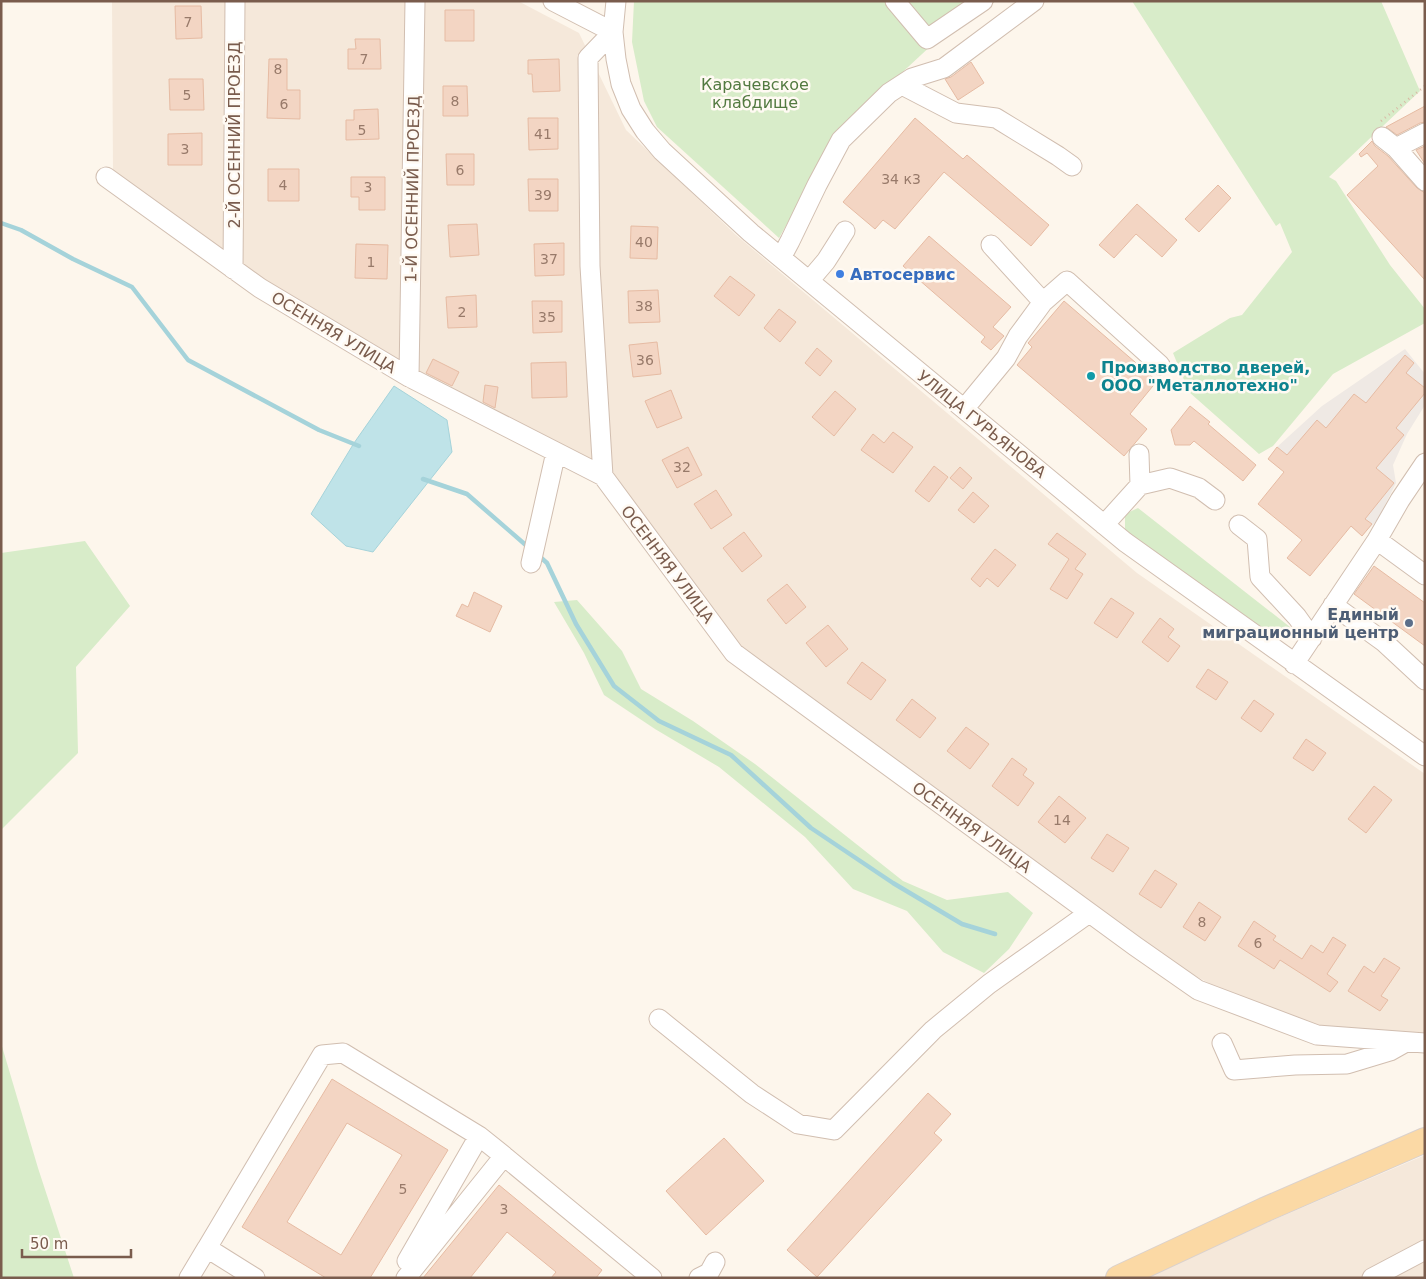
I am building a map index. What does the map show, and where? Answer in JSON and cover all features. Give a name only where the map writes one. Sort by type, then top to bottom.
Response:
[{"type":"main road","points":[[1118,1278],[1264,1210],[1425,1140]]},
{"type":"street","name":"2-Й ОСЕННИЙ ПРОЕЗД","points":[[233,269],[235,1]]},
{"type":"street","name":"1-Й ОСЕННИЙ ПРОЕЗД","points":[[410,376],[415,1]]},
{"type":"street","points":[[553,1],[613,32],[588,58],[590,266],[603,476]]},
{"type":"street","name":"УЛИЦА ГУРЬЯНОВА","points":[[616,1],[613,32],[621,84],[631,109],[645,131],[662,151],[737,221],[1125,542],[1425,756]]},
{"type":"street","points":[[895,1],[927,39],[983,1]]},
{"type":"street","points":[[781,258],[841,140],[889,94],[912,78],[944,68],[1034,1]]},
{"type":"street","points":[[902,85],[956,113],[996,118],[1072,166]]},
{"type":"street","points":[[1425,133],[1389,142],[1425,181]]},
{"type":"street","name":"ОСЕННЯЯ УЛИЦА","points":[[106,177],[260,288],[410,376],[603,476],[734,653],[1198,990],[1317,1035],[1416,1042]]},
{"type":"street","points":[[809,281],[826,262],[845,231]]},
{"type":"street","points":[[991,245],[1043,302]]},
{"type":"street","points":[[964,409],[1006,358],[1018,336],[1043,302],[1067,281],[1160,366]]},
{"type":"street","points":[[531,563],[556,452]]},
{"type":"street","points":[[1139,454],[1140,485]]},
{"type":"street","points":[[1294,664],[1425,463]]},
{"type":"street","points":[[1104,524],[1140,485],[1170,478],[1199,488],[1215,500]]},
{"type":"street","points":[[1239,525],[1257,539],[1260,577],[1297,617],[1312,638]]},
{"type":"street","points":[[1376,540],[1425,575]]},
{"type":"street","points":[[1333,606],[1384,642],[1425,680]]},
{"type":"street","points":[[658,1019],[752,1094],[798,1124],[834,1130],[933,1030],[989,984],[1089,912]]},
{"type":"street","points":[[1222,1043],[1234,1070],[1296,1065],[1347,1064],[1416,1042]]},
{"type":"street","points":[[189,1278],[322,1055],[343,1054],[479,1136],[642,1275]]},
{"type":"street","points":[[398,1278],[479,1136]]},
{"type":"street","points":[[406,1278],[504,1156]]},
{"type":"street","points":[[207,1248],[255,1278]]},
{"type":"street","points":[[1372,1278],[1425,1250]]},
{"type":"street","points":[[700,1278],[709,1273],[716,1262]]},
{"type":"path","points":[[1389,142],[1372,128],[1425,86]]},
{"type":"shaded area","points":[[112,1],[518,1],[579,33],[626,130],[736,235],[1137,573],[1425,774],[1425,1039],[1313,1031],[1249,1005],[1135,943],[735,652],[607,473],[410,369],[242,269],[113,172]]},
{"type":"shaded area","points":[[1405,349],[1425,374],[1425,405],[1407,434],[1393,465],[1396,483],[1378,519],[1362,536],[1268,459],[1277,447],[1322,406]]},
{"type":"shaded area","points":[[1425,1155],[1425,1278],[1142,1278],[1187,1257]]},
{"type":"green space","name":"Карачевское клабдище","points":[[634,1],[996,1],[935,42],[839,131],[779,238],[657,127],[644,101],[632,42]]},
{"type":"green space","points":[[1132,1],[1381,1],[1420,91],[1329,177],[1336,181],[1390,265],[1425,309],[1425,323],[1333,374],[1273,446],[1259,454],[1189,392],[1173,353],[1230,318],[1242,315],[1292,252],[1280,223],[1276,226]]},
{"type":"green space","points":[[1138,508],[1290,627],[1288,640],[1273,635],[1125,532],[1125,514]]},
{"type":"green space","points":[[85,541],[130,606],[76,667],[78,753],[1,830],[1,553]]},
{"type":"green space","points":[[577,600],[622,651],[641,689],[693,721],[755,764],[903,881],[947,900],[1008,892],[1033,913],[1009,949],[984,973],[943,952],[907,911],[853,889],[805,837],[719,767],[655,729],[604,695],[584,653],[554,602]]},
{"type":"green space","points":[[1,1043],[38,1168],[74,1278],[1,1278]]},
{"type":"water","points":[[394,386],[447,420],[452,452],[373,552],[346,546],[311,514],[354,443]]},
{"type":"building","points":[[175,6],[201,6],[202,38],[176,39]]},
{"type":"building","points":[[445,10],[474,10],[474,41],[445,41]]},
{"type":"building","points":[[355,39],[380,39],[381,69],[348,69],[348,49],[356,49]]},
{"type":"building","points":[[269,59],[287,59],[287,90],[300,90],[300,119],[267,118]]},
{"type":"building","points":[[559,59],[560,91],[533,92],[532,74],[528,74],[528,60]]},
{"type":"building","points":[[971,62],[984,83],[958,100],[945,79],[951,77]]},
{"type":"building","points":[[169,79],[203,79],[204,110],[170,110]]},
{"type":"building","points":[[443,86],[467,86],[468,116],[443,116]]},
{"type":"building","points":[[1425,106],[1425,122],[1397,135],[1386,127]]},
{"type":"building","points":[[378,109],[379,139],[346,140],[346,120],[354,120],[354,110]]},
{"type":"building","points":[[528,118],[558,118],[558,149],[529,150]]},
{"type":"building","points":[[915,118],[963,159],[967,155],[1049,225],[1031,246],[944,172],[895,229],[883,220],[875,229],[843,202]]},
{"type":"building","points":[[202,133],[202,165],[168,165],[168,134]]},
{"type":"building","points":[[1372,141],[1417,188],[1425,193],[1425,280],[1347,195],[1378,166],[1367,153],[1361,157],[1359,154]]},
{"type":"building","points":[[1425,146],[1425,164],[1416,150]]},
{"type":"building","points":[[446,154],[474,154],[474,185],[447,185]]},
{"type":"building","points":[[268,169],[299,169],[299,201],[268,201]]},
{"type":"building","points":[[351,177],[385,177],[385,210],[359,210],[359,197],[351,197]]},
{"type":"building","points":[[528,179],[558,179],[558,211],[529,211]]},
{"type":"building","points":[[1218,185],[1231,198],[1199,232],[1185,219]]},
{"type":"building","points":[[1137,204],[1177,240],[1162,257],[1136,234],[1114,258],[1099,245]]},
{"type":"building","points":[[477,224],[479,255],[450,257],[448,225]]},
{"type":"building","points":[[631,226],[658,227],[657,259],[630,258]]},
{"type":"building","points":[[929,236],[1011,307],[993,327],[1004,336],[991,350],[981,342],[985,337],[903,266]]},
{"type":"building","points":[[564,243],[564,275],[535,276],[534,244]]},
{"type":"building","points":[[356,244],[388,245],[387,279],[355,278]]},
{"type":"building","points":[[730,276],[755,295],[739,316],[714,296]]},
{"type":"building","points":[[658,290],[660,322],[629,323],[628,291]]},
{"type":"building","points":[[476,295],[477,327],[448,328],[446,297]]},
{"type":"building","points":[[532,301],[562,301],[562,332],[533,333]]},
{"type":"building","name":"Производство дверей, ООО \"Металлотехно\"","points":[[1064,301],[1157,381],[1130,414],[1147,429],[1124,456],[1017,365],[1032,347],[1028,343]]},
{"type":"building","points":[[779,309],[796,322],[780,342],[764,328]]},
{"type":"building","points":[[657,342],[661,374],[633,377],[629,345]]},
{"type":"building","points":[[817,348],[832,361],[820,376],[805,363]]},
{"type":"building","points":[[1405,355],[1414,363],[1406,373],[1425,388],[1425,393],[1396,428],[1404,435],[1376,468],[1394,483],[1365,519],[1372,524],[1362,536],[1351,526],[1310,576],[1287,558],[1302,540],[1258,504],[1284,472],[1268,459],[1277,447],[1287,455],[1317,420],[1326,428],[1354,394],[1366,403]]},
{"type":"building","points":[[433,359],[459,372],[452,386],[426,373]]},
{"type":"building","points":[[566,362],[567,397],[532,398],[531,363]]},
{"type":"building","points":[[485,385],[498,387],[495,408],[483,402]]},
{"type":"building","points":[[671,390],[682,418],[657,428],[645,401]]},
{"type":"building","points":[[835,391],[856,409],[834,436],[812,417]]},
{"type":"building","points":[[1190,406],[1256,465],[1243,481],[1194,441],[1190,445],[1175,445],[1171,430]]},
{"type":"building","points":[[893,432],[913,447],[893,473],[861,450],[873,434],[884,443]]},
{"type":"building","points":[[688,447],[702,475],[677,488],[662,460]]},
{"type":"building","points":[[934,466],[948,477],[929,502],[915,491]]},
{"type":"building","points":[[960,467],[972,478],[963,489],[950,478]]},
{"type":"building","points":[[716,490],[732,515],[711,529],[694,504]]},
{"type":"building","points":[[973,492],[989,506],[974,523],[958,510]]},
{"type":"building","points":[[744,532],[762,556],[742,572],[723,548]]},
{"type":"building","points":[[1057,533],[1086,554],[1075,569],[1083,574],[1067,599],[1050,589],[1069,559],[1048,544]]},
{"type":"building","points":[[995,549],[1016,565],[998,587],[987,578],[980,587],[971,579]]},
{"type":"building","name":"Единый миграционный центр","points":[[1374,566],[1425,603],[1425,646],[1354,594]]},
{"type":"building","points":[[787,584],[806,607],[786,624],[767,600]]},
{"type":"building","points":[[474,592],[502,606],[490,632],[456,616],[462,604],[468,607]]},
{"type":"building","points":[[1111,598],[1134,613],[1117,638],[1094,623]]},
{"type":"building","points":[[1160,618],[1174,629],[1168,637],[1180,646],[1168,662],[1142,642]]},
{"type":"building","points":[[828,625],[848,649],[826,667],[806,643]]},
{"type":"building","points":[[862,662],[886,680],[871,700],[847,683]]},
{"type":"building","points":[[1208,669],[1228,682],[1216,700],[1196,687]]},
{"type":"building","points":[[912,699],[936,718],[920,738],[896,720]]},
{"type":"building","points":[[1254,700],[1274,714],[1261,732],[1241,718]]},
{"type":"building","points":[[966,727],[989,744],[970,769],[947,751]]},
{"type":"building","points":[[1306,739],[1326,753],[1313,771],[1293,758]]},
{"type":"building","points":[[1012,758],[1027,769],[1023,775],[1034,783],[1018,806],[992,786]]},
{"type":"building","points":[[1374,786],[1392,800],[1366,833],[1348,819]]},
{"type":"building","points":[[1059,796],[1086,818],[1065,843],[1038,822]]},
{"type":"building","points":[[1107,834],[1129,848],[1113,872],[1091,858]]},
{"type":"building","points":[[1155,870],[1177,884],[1161,908],[1139,894]]},
{"type":"building","points":[[1199,902],[1221,917],[1205,941],[1183,927]]},
{"type":"building","points":[[1254,921],[1276,936],[1273,940],[1302,959],[1311,945],[1323,953],[1333,937],[1346,945],[1327,974],[1338,982],[1330,992],[1280,960],[1274,969],[1238,946]]},
{"type":"building","points":[[1384,958],[1400,968],[1381,996],[1388,1000],[1380,1011],[1348,991],[1364,966],[1374,973]]},
{"type":"building","points":[[332,1079],[448,1150],[370,1278],[326,1278],[242,1227]],"holes":[[[347,1123],[402,1155],[341,1255],[287,1222]]]},
{"type":"building","points":[[928,1093],[951,1114],[934,1133],[942,1140],[817,1277],[787,1250]]},
{"type":"building","points":[[724,1138],[764,1181],[706,1235],[666,1191]]},
{"type":"building","points":[[499,1185],[602,1270],[596,1278],[551,1278],[556,1272],[507,1232],[470,1278],[423,1278]]},
{"type":"waterway","points":[[1,223],[21,230],[73,259],[132,287],[188,360],[319,430],[359,446]]},
{"type":"waterway","points":[[423,479],[467,494],[528,547]]},
{"type":"waterway","points":[[538,555],[547,563],[576,624],[614,686],[659,721],[731,755],[811,828],[893,883],[962,924],[995,934]]},
{"type":"place","name":"Автосервис","points":[[840,274]]},
{"type":"place","name":"Производство дверей, ООО \"Металлотехно\"","points":[[1091,376]]},
{"type":"place","name":"Единый миграционный центр","points":[[1409,623]]}]
